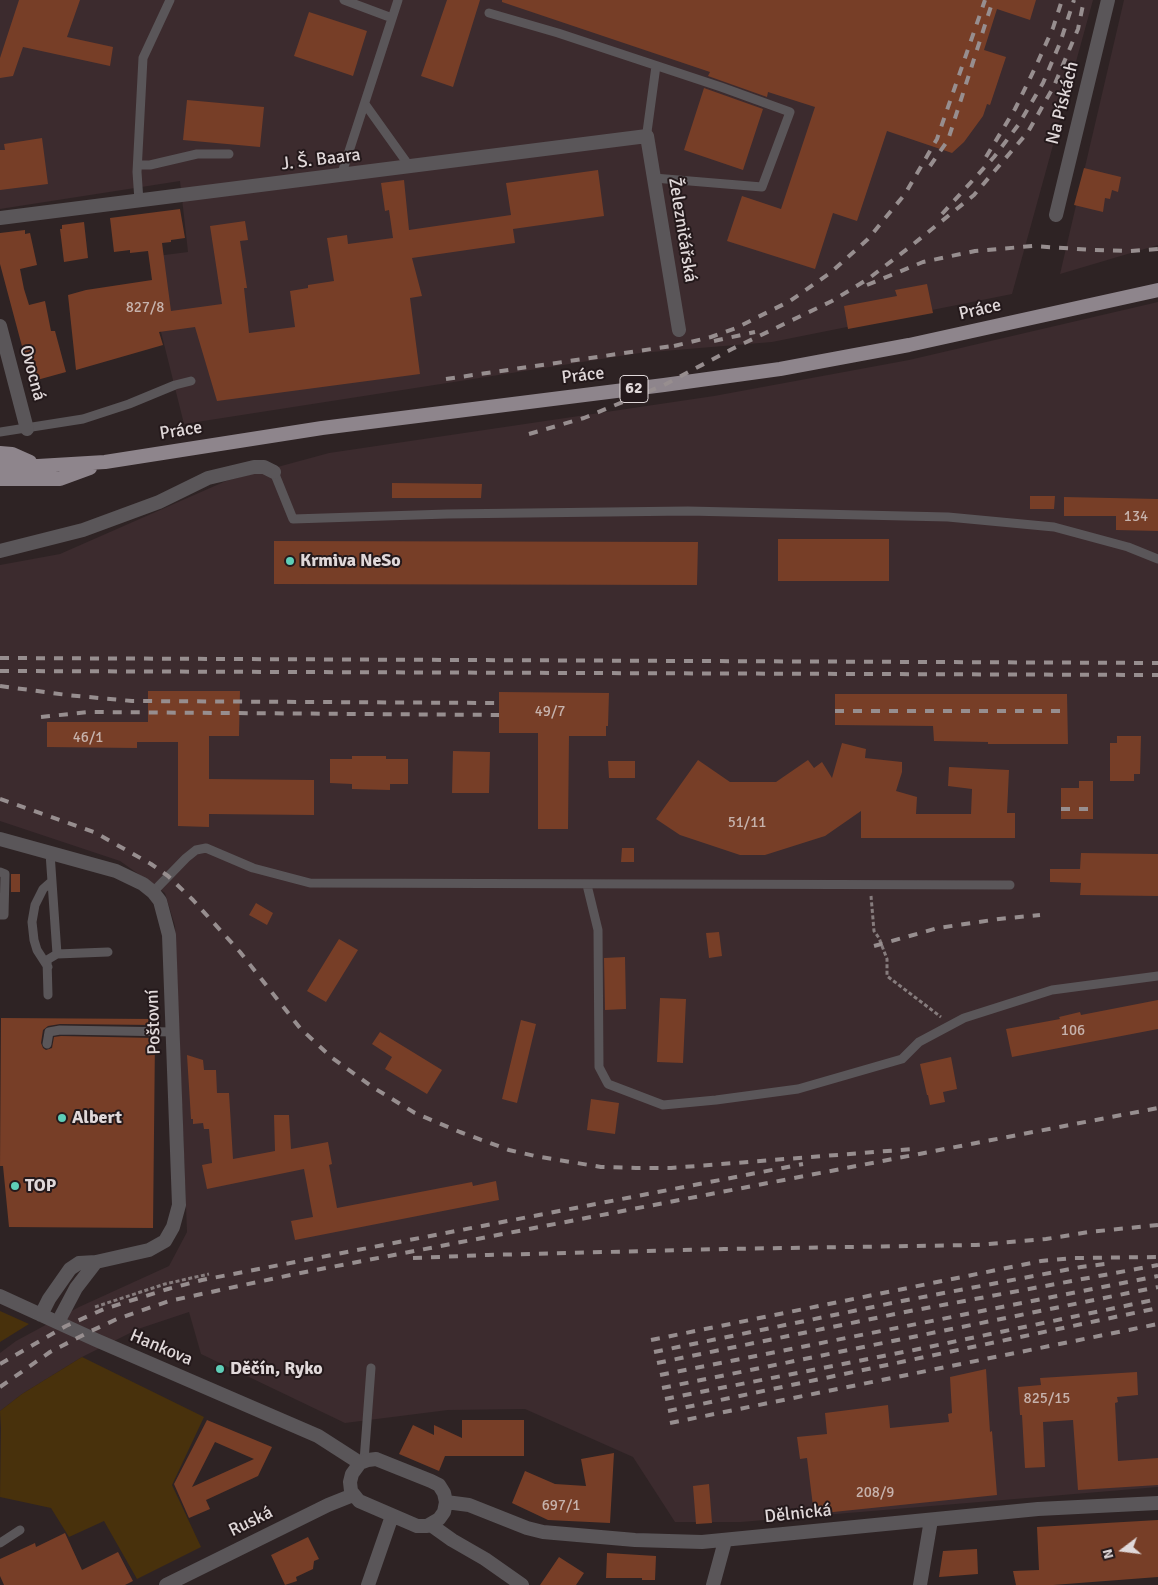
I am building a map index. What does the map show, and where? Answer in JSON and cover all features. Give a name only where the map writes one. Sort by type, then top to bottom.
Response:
[{"type":"main road","name":"Práce","points":[[38,466],[105,462],[322,428],[780,369],[910,345],[1158,290]]},
{"type":"main road","points":[[0,453],[12,454],[38,466]]},
{"type":"main road","points":[[0,478],[60,478],[105,462]]},
{"type":"main road","name":"62","points":[[0,465],[38,466]]},
{"type":"street","name":"Na Pískách","points":[[1056,215],[1108,0]]},
{"type":"street","name":"J. Š. Baara","points":[[0,218],[341,176],[647,134]]},
{"type":"street","name":"Železničářská","points":[[647,134],[679,330]]},
{"type":"street","name":"Ovocná","points":[[0,326],[27,429]]},
{"type":"street","points":[[0,551],[83,530],[159,502],[215,476],[254,467],[264,467],[274,472]]},
{"type":"street","points":[[0,839],[116,871],[143,884],[154,892]]},
{"type":"street","name":"Poštovní","points":[[41,1315],[49,1298],[70,1270],[79,1263],[96,1262],[149,1250],[165,1241],[173,1227],[179,1205],[169,934],[160,901],[154,892]]},
{"type":"street","points":[[58,1322],[76,1288],[96,1262]]},
{"type":"street","name":"Hankova","points":[[0,1296],[318,1436],[362,1462]]},
{"type":"street","points":[[372,1459],[380,1460],[431,1480],[442,1489],[446,1502],[442,1516],[431,1525],[417,1526],[362,1504],[353,1495],[350,1478],[354,1470],[362,1462],[372,1459]]},
{"type":"street","name":"Ruská","points":[[166,1585],[328,1505],[353,1495]]},
{"type":"street","name":"Dělnická","points":[[446,1502],[469,1505],[527,1528],[560,1535],[702,1542],[1038,1509],[1158,1503]]},
{"type":"street","points":[[368,1585],[392,1516]]},
{"type":"street","points":[[920,1585],[931,1520]]},
{"type":"street","points":[[431,1525],[452,1540],[486,1559],[522,1585]]},
{"type":"street","points":[[713,1585],[726,1540]]},
{"type":"lane","points":[[139,201],[138,165],[143,58],[170,0]]},
{"type":"lane","points":[[344,0],[392,18]]},
{"type":"lane","points":[[341,176],[398,0]]},
{"type":"lane","points":[[489,13],[656,66],[790,112],[762,188],[654,178]]},
{"type":"lane","points":[[647,134],[656,66]]},
{"type":"lane","points":[[364,104],[410,167]]},
{"type":"lane","points":[[138,165],[150,165],[197,154],[229,154]]},
{"type":"lane","points":[[0,432],[83,419],[129,404],[175,385],[191,381]]},
{"type":"lane","points":[[274,472],[293,519],[447,514],[688,511],[948,517],[1054,527],[1128,547],[1158,559]]},
{"type":"lane","points":[[154,892],[186,858],[196,850],[206,848],[253,868],[310,883],[1010,885]]},
{"type":"lane","points":[[50,853],[57,954]]},
{"type":"lane","points":[[0,872],[5,874],[4,915],[0,915]]},
{"type":"lane","points":[[48,967],[37,950],[32,922],[35,905],[43,889],[52,882]]},
{"type":"lane","points":[[587,884],[598,930],[599,1067],[608,1084],[663,1105],[798,1090],[902,1059],[919,1042],[964,1018],[1052,990],[1158,976]]},
{"type":"lane","points":[[48,995],[47,960],[57,954],[108,952]]},
{"type":"lane","points":[[47,1044],[50,1032],[60,1030],[173,1032]]},
{"type":"lane","points":[[362,1462],[371,1368]]},
{"type":"lane","points":[[0,1544],[20,1530]]},
{"type":"path","points":[[870,885],[874,931],[879,938],[887,960],[887,976],[952,1024]]},
{"type":"path","points":[[95,1307],[165,1284],[209,1274]]},
{"type":"shaded area","points":[[0,0],[1093,0],[1012,294],[772,342],[640,353],[184,424],[161,332],[149,257],[188,252],[180,181],[0,209]]},
{"type":"shaded area","points":[[1124,0],[1158,0],[1158,245],[1060,274]]},
{"type":"shaded area","points":[[1158,302],[1158,1487],[741,1522],[675,1522],[633,1457],[525,1409],[448,1410],[345,1423],[201,1354],[189,1312],[138,1329],[82,1357],[22,1394],[0,1411],[0,1353],[16,1341],[79,1307],[169,1266],[187,1232],[175,926],[165,893],[120,861],[0,821],[0,565],[60,554],[226,481],[329,453],[714,396],[909,360]]},
{"type":"shaded area","points":[[0,1311],[29,1324],[0,1342]]},
{"type":"shaded area","points":[[82,1357],[204,1417],[172,1485],[201,1547],[137,1579],[104,1521],[69,1537],[51,1508],[0,1497],[0,1411],[22,1394]]},
{"type":"building","points":[[19,0],[80,0],[67,37],[113,47],[110,66],[23,47],[13,76],[0,78],[0,58]]},
{"type":"building","points":[[447,0],[480,0],[453,87],[421,76]]},
{"type":"building","points":[[502,0],[1036,0],[1030,20],[997,9],[984,50],[1006,57],[990,105],[987,104],[983,116],[964,142],[952,153],[887,131],[857,221],[833,213],[815,269],[727,241],[742,196],[781,209],[815,107],[768,92],[767,97],[708,76],[710,72],[502,2]]},
{"type":"building","points":[[309,12],[367,31],[353,76],[294,56]]},
{"type":"building","points":[[704,88],[763,109],[743,170],[684,150]]},
{"type":"building","points":[[187,100],[264,107],[260,147],[183,140]]},
{"type":"building","points":[[42,138],[48,184],[0,190],[0,150],[5,150],[4,144]]},
{"type":"building","points":[[1084,168],[1121,177],[1118,192],[1112,190],[1110,199],[1105,198],[1103,212],[1074,205]]},
{"type":"building","points":[[598,170],[604,216],[513,229],[515,243],[412,258],[422,296],[410,298],[420,374],[217,401],[195,327],[159,332],[163,345],[76,370],[68,295],[86,290],[152,280],[148,251],[130,253],[130,250],[114,252],[110,218],[180,209],[185,238],[162,243],[171,311],[222,304],[210,226],[245,221],[248,240],[240,241],[247,288],[244,288],[249,333],[295,327],[290,291],[308,288],[308,285],[334,281],[327,238],[347,235],[348,244],[393,238],[389,210],[385,211],[381,183],[404,180],[409,230],[511,215],[506,183]]},
{"type":"building","points":[[84,222],[88,258],[64,262],[60,229],[62,229],[62,225]]},
{"type":"building","points":[[25,230],[25,234],[30,233],[37,265],[20,269],[24,289],[29,305],[45,301],[51,331],[55,331],[66,372],[37,380],[31,380],[0,264],[0,233]]},
{"type":"building","points":[[927,284],[933,313],[848,329],[844,306],[897,296],[895,290]]},
{"type":"building","points":[[392,483],[482,484],[481,498],[392,498]]},
{"type":"building","points":[[1030,496],[1055,496],[1054,509],[1030,509]]},
{"type":"building","points":[[1064,497],[1158,499],[1158,531],[1116,530],[1116,516],[1064,516]]},
{"type":"building","points":[[778,539],[889,539],[889,581],[778,581]]},
{"type":"building","points":[[274,541],[698,542],[697,585],[274,584]]},
{"type":"building","points":[[148,691],[240,691],[239,736],[209,736],[209,779],[314,780],[314,815],[209,814],[209,827],[178,826],[178,742],[137,742],[137,748],[47,747],[47,722],[148,722]]},
{"type":"building","points":[[499,692],[609,693],[606,736],[569,736],[568,829],[538,829],[538,733],[499,733]]},
{"type":"building","points":[[835,694],[1067,694],[1068,744],[988,744],[988,742],[934,741],[933,726],[835,725]]},
{"type":"building","points":[[1117,736],[1141,736],[1140,774],[1134,774],[1134,781],[1110,781],[1110,743],[1117,743]]},
{"type":"building","points":[[842,743],[866,749],[865,758],[902,762],[902,772],[896,791],[917,797],[916,814],[971,814],[972,789],[948,786],[949,767],[1009,770],[1007,813],[1015,813],[1015,838],[861,838],[861,811],[825,836],[765,855],[740,855],[680,835],[656,819],[698,760],[730,782],[776,782],[808,760],[814,768],[822,762],[832,778]]},
{"type":"building","points":[[453,751],[490,752],[489,793],[452,793]]},
{"type":"building","points":[[352,756],[386,756],[386,759],[408,759],[408,784],[390,784],[390,790],[352,789],[352,784],[330,783],[330,759],[352,759]]},
{"type":"building","points":[[608,761],[635,761],[635,778],[609,778]]},
{"type":"building","points":[[1079,781],[1093,781],[1093,819],[1061,819],[1061,788],[1079,788]]},
{"type":"building","points":[[622,848],[634,848],[634,862],[621,862]]},
{"type":"building","points":[[1081,853],[1158,854],[1158,896],[1080,895],[1081,883],[1050,882],[1050,869],[1080,869]]},
{"type":"building","points":[[11,874],[20,874],[20,892],[11,892]]},
{"type":"building","points":[[256,903],[273,913],[267,925],[249,915]]},
{"type":"building","points":[[719,932],[722,956],[709,958],[706,933]]},
{"type":"building","points":[[339,939],[358,950],[326,1002],[307,991]]},
{"type":"building","points":[[625,957],[626,1009],[605,1010],[604,958]]},
{"type":"building","points":[[660,998],[686,999],[683,1063],[657,1062]]},
{"type":"building","points":[[1158,1000],[1158,1029],[1012,1057],[1006,1029],[1060,1019],[1059,1017],[1080,1012],[1081,1015]]},
{"type":"building","points":[[1,1018],[155,1019],[155,1025],[60,1024],[48,1026],[43,1030],[41,1043],[46,1050],[52,1048],[54,1037],[61,1036],[155,1038],[153,1228],[9,1227],[3,1166],[0,1166]]},
{"type":"building","points":[[521,1020],[536,1024],[517,1103],[502,1099]]},
{"type":"building","points":[[380,1032],[442,1070],[427,1094],[385,1069],[392,1057],[372,1044]]},
{"type":"building","points":[[187,1055],[203,1060],[204,1070],[216,1070],[217,1093],[229,1093],[233,1159],[275,1151],[274,1115],[289,1115],[291,1149],[328,1142],[332,1164],[329,1165],[337,1208],[472,1182],[473,1186],[496,1181],[499,1200],[295,1240],[291,1221],[313,1217],[304,1169],[207,1189],[202,1165],[212,1163],[209,1129],[204,1129],[203,1123],[193,1124],[193,1119],[191,1119]]},
{"type":"building","points":[[951,1057],[957,1089],[943,1092],[945,1102],[930,1105],[920,1064]]},
{"type":"building","points":[[591,1099],[619,1103],[615,1134],[587,1130]]},
{"type":"building","points":[[986,1369],[997,1495],[814,1514],[807,1458],[800,1459],[797,1437],[827,1434],[825,1413],[888,1405],[890,1428],[949,1422],[948,1414],[952,1413],[950,1377]]},
{"type":"building","points":[[1137,1372],[1138,1395],[1117,1397],[1118,1402],[1115,1403],[1118,1461],[1158,1458],[1158,1485],[1078,1490],[1073,1420],[1043,1422],[1045,1467],[1025,1468],[1022,1415],[1020,1415],[1018,1387],[1041,1385],[1040,1378]]},
{"type":"building","points":[[207,1420],[272,1447],[258,1476],[206,1500],[210,1509],[189,1518],[174,1484]],"holes":[[[215,1442],[254,1459],[192,1487]]]},
{"type":"building","points":[[462,1420],[524,1420],[524,1456],[445,1456],[439,1471],[399,1454],[413,1425],[434,1435],[434,1425],[462,1438]]},
{"type":"building","points":[[614,1453],[610,1523],[548,1520],[512,1503],[525,1471],[555,1484],[586,1486],[581,1459]]},
{"type":"building","points":[[709,1484],[712,1523],[696,1524],[693,1486]]},
{"type":"building","points":[[1158,1520],[1158,1577],[1053,1585],[1016,1585],[1013,1571],[1039,1570],[1037,1527]]},
{"type":"building","points":[[65,1533],[82,1570],[118,1552],[133,1581],[125,1585],[4,1585],[0,1576],[0,1559],[35,1543],[36,1547]]},
{"type":"building","points":[[308,1537],[319,1559],[314,1561],[313,1569],[296,1577],[297,1581],[285,1585],[271,1555]]},
{"type":"building","points":[[977,1549],[978,1574],[939,1577],[943,1551]]},
{"type":"building","points":[[607,1553],[656,1556],[655,1580],[606,1578]]},
{"type":"building","points":[[559,1557],[584,1573],[576,1585],[540,1585]]},
{"type":"railway","points":[[674,346],[711,337],[736,328],[790,301],[830,273],[868,239],[905,194],[937,139],[985,0]]},
{"type":"railway","points":[[930,166],[948,140],[993,0]]},
{"type":"railway","points":[[986,157],[1015,109],[1036,66],[1053,28],[1062,0]]},
{"type":"railway","points":[[942,214],[994,157],[1019,124],[1043,83],[1060,43],[1074,0]]},
{"type":"railway","points":[[529,434],[584,418],[664,385],[732,349],[832,301],[868,279],[911,246],[974,195],[1028,132],[1054,86],[1078,29],[1084,0]]},
{"type":"railway","points":[[867,285],[923,262],[975,251],[1033,246],[1130,251],[1158,249]]},
{"type":"railway","points":[[714,341],[755,332]]},
{"type":"railway","points":[[446,379],[679,345]]},
{"type":"railway","points":[[0,658],[1158,663]]},
{"type":"railway","points":[[0,671],[1158,675]]},
{"type":"railway","points":[[0,686],[132,701],[499,703]]},
{"type":"railway","points":[[835,711],[1068,711]]},
{"type":"railway","points":[[41,717],[89,712],[499,715]]},
{"type":"railway","points":[[0,799],[94,832],[151,864],[168,876],[193,900],[240,952],[300,1028],[331,1057],[374,1088],[415,1113],[460,1132],[509,1150],[601,1167],[671,1168],[913,1149]]},
{"type":"railway","points":[[1061,809],[1093,809]]},
{"type":"railway","points":[[874,946],[938,928],[1040,915]]},
{"type":"railway","points":[[0,1387],[50,1352],[89,1332],[117,1319],[169,1301],[295,1274],[1158,1108]]},
{"type":"railway","points":[[0,1364],[66,1326],[104,1309],[202,1280],[803,1164]]},
{"type":"railway","points":[[413,1258],[724,1249],[976,1245],[1046,1239],[1089,1232],[1158,1225]]},
{"type":"railway","points":[[651,1340],[1041,1261],[1074,1258],[1158,1257]]},
{"type":"railway","points":[[654,1352],[902,1301],[1081,1267],[1113,1263]]},
{"type":"railway","points":[[657,1363],[905,1312],[1158,1265]]},
{"type":"railway","points":[[660,1375],[1158,1276]]},
{"type":"railway","points":[[662,1388],[1158,1287]]},
{"type":"railway","points":[[665,1399],[1158,1299]]},
{"type":"railway","points":[[668,1411],[1158,1308]]},
{"type":"railway","points":[[670,1423],[1158,1324]]},
{"type":"place","name":"Krmiva NeSo","points":[[290,561]]},
{"type":"place","name":"Albert","points":[[62,1118]]},
{"type":"place","name":"TOP","points":[[15,1186]]},
{"type":"place","name":"Děčín, Ryko","points":[[220,1369]]}]
